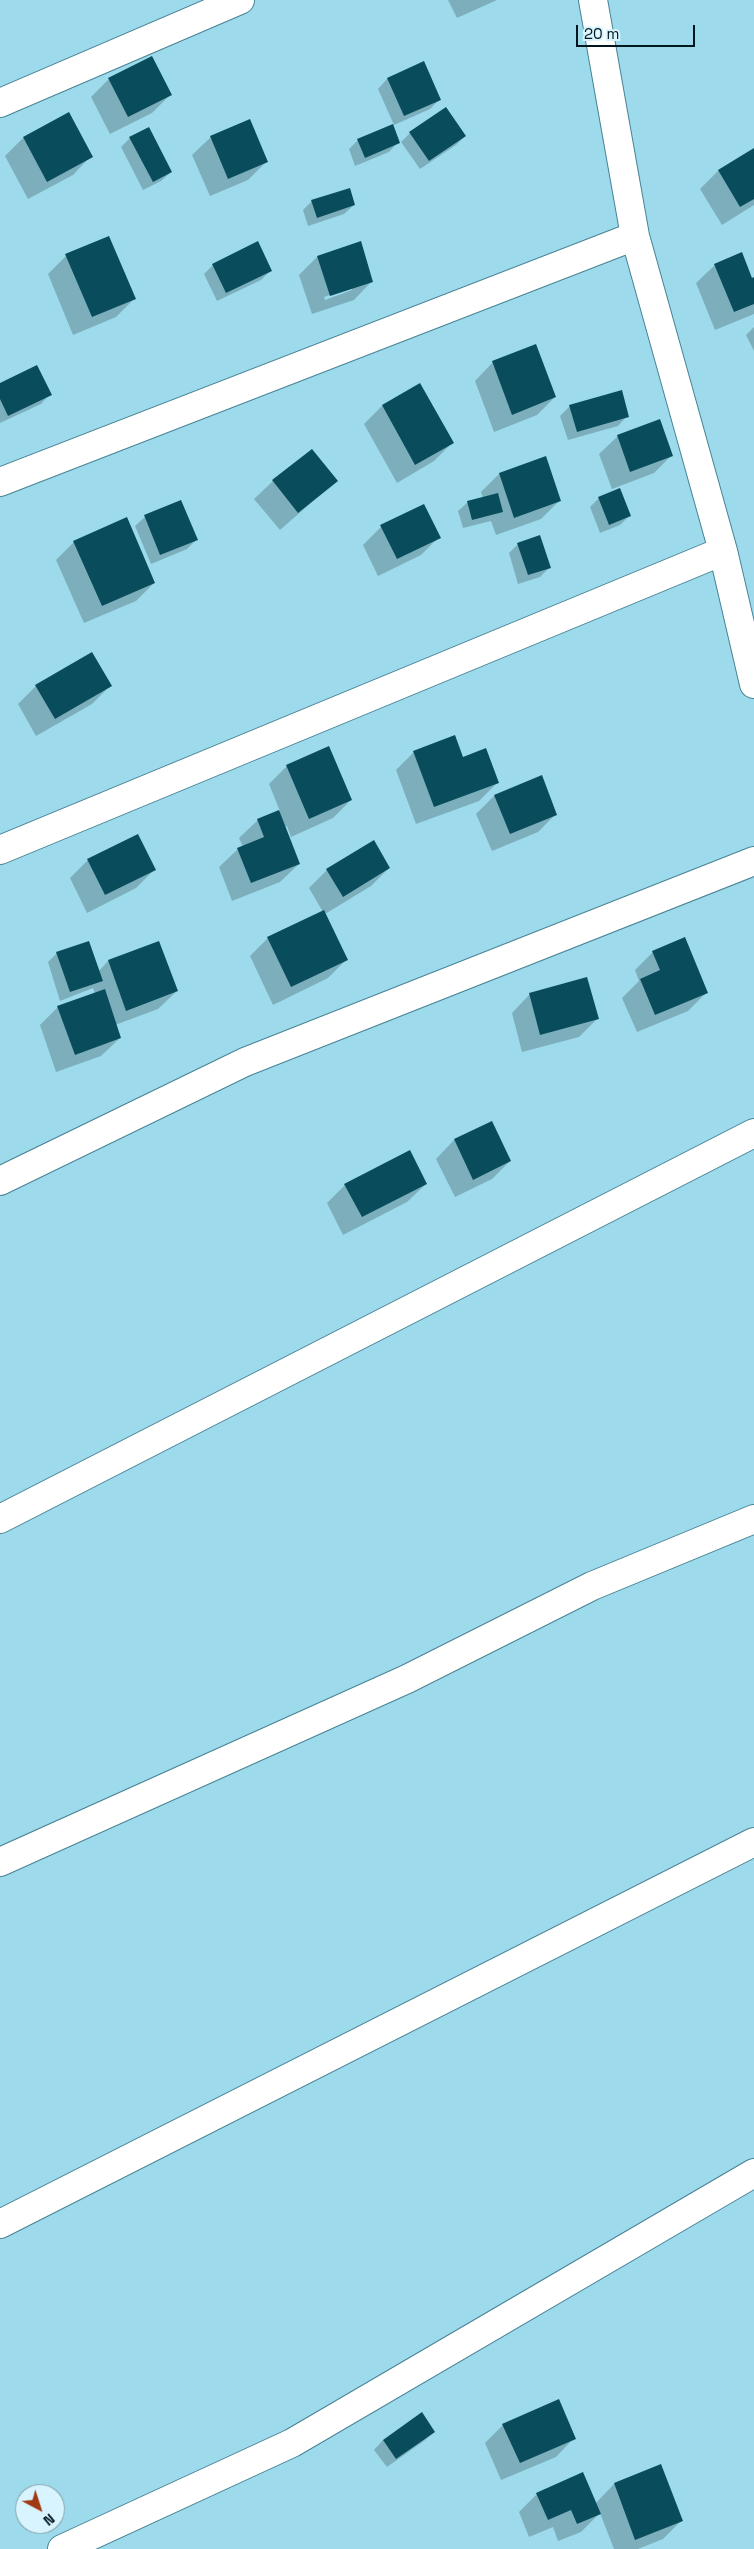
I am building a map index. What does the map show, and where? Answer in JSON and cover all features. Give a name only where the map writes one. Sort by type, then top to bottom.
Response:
[{"type":"street","points":[[0,102],[240,0]]},
{"type":"street","points":[[593,0],[635,236],[722,551],[754,684]]},
{"type":"street","points":[[0,482],[635,236]]},
{"type":"street","points":[[0,850],[722,551]]},
{"type":"street","points":[[0,1181],[245,1062],[754,861]]},
{"type":"street","points":[[0,1519],[754,1133]]},
{"type":"street","points":[[0,1862],[407,1679],[592,1586],[754,1519]]},
{"type":"street","points":[[0,2224],[754,1842]]},
{"type":"street","points":[[62,2549],[292,2443],[754,2173]]},
{"type":"street","points":[[722,2191],[754,2187]]},
{"type":"building","points":[[152,56],[172,95],[128,117],[108,78]]},
{"type":"building","points":[[424,61],[441,100],[404,116],[387,78]]},
{"type":"building","points":[[446,107],[466,136],[429,161],[409,132]]},
{"type":"building","points":[[69,112],[93,157],[47,182],[23,137]]},
{"type":"building","points":[[250,119],[268,162],[228,179],[210,136]]},
{"type":"building","points":[[393,124],[400,143],[365,158],[357,139]]},
{"type":"building","points":[[149,127],[172,172],[153,182],[129,137]]},
{"type":"building","points":[[754,148],[754,199],[740,207],[718,170]]},
{"type":"building","points":[[350,188],[355,205],[317,218],[311,200]]},
{"type":"building","points":[[109,236],[136,299],[92,317],[65,254]]},
{"type":"building","points":[[258,241],[272,271],[226,293],[212,264]]},
{"type":"building","points":[[361,241],[373,282],[330,296],[317,256]]},
{"type":"building","points":[[742,252],[752,278],[754,277],[754,304],[734,312],[714,264]]},
{"type":"building","points":[[536,344],[556,397],[512,415],[492,361]]},
{"type":"building","points":[[37,365],[52,395],[8,416],[0,399],[0,383]]},
{"type":"building","points":[[420,383],[454,443],[415,465],[382,405]]},
{"type":"building","points":[[622,390],[629,417],[577,432],[569,405]]},
{"type":"building","points":[[660,419],[673,456],[630,472],[617,435]]},
{"type":"building","points":[[312,449],[338,481],[298,513],[272,480]]},
{"type":"building","points":[[546,456],[561,501],[514,518],[499,473]]},
{"type":"building","points":[[620,488],[631,516],[609,525],[598,497]]},
{"type":"building","points":[[498,493],[503,512],[472,520],[467,501]]},
{"type":"building","points":[[181,500],[198,540],[160,555],[144,515]]},
{"type":"building","points":[[424,504],[441,538],[397,559],[380,525]]},
{"type":"building","points":[[127,517],[155,583],[102,606],[73,541]]},
{"type":"building","points":[[540,535],[551,568],[528,575],[517,543]]},
{"type":"building","points":[[92,652],[112,686],[55,719],[35,685]]},
{"type":"building","points":[[455,735],[463,757],[486,748],[499,783],[434,807],[413,751]]},
{"type":"building","points":[[329,746],[352,800],[309,819],[286,765]]},
{"type":"building","points":[[542,775],[557,815],[510,834],[494,795]]},
{"type":"building","points":[[279,810],[300,864],[251,883],[237,848],[264,837],[257,819]]},
{"type":"building","points":[[138,834],[156,870],[105,895],[87,859]]},
{"type":"building","points":[[374,840],[390,868],[343,897],[326,869]]},
{"type":"building","points":[[324,910],[348,960],[291,987],[267,937]]},
{"type":"building","points":[[685,937],[708,993],[655,1015],[640,979],[660,970],[652,951]]},
{"type":"building","points":[[89,941],[103,981],[70,992],[56,952]]},
{"type":"building","points":[[159,941],[178,991],[126,1011],[108,960]]},
{"type":"building","points":[[587,977],[599,1019],[540,1035],[529,993]]},
{"type":"building","points":[[105,989],[121,1038],[75,1055],[57,1006]]},
{"type":"building","points":[[492,1121],[511,1161],[473,1180],[454,1139]]},
{"type":"building","points":[[410,1150],[427,1184],[362,1217],[344,1184]]},
{"type":"building","points":[[559,2399],[576,2439],[520,2463],[502,2424]]},
{"type":"building","points":[[422,2412],[435,2432],[396,2459],[383,2440]]},
{"type":"building","points":[[661,2464],[683,2521],[635,2540],[614,2483]]},
{"type":"building","points":[[583,2472],[601,2514],[577,2524],[571,2510],[548,2520],[536,2493]]}]
